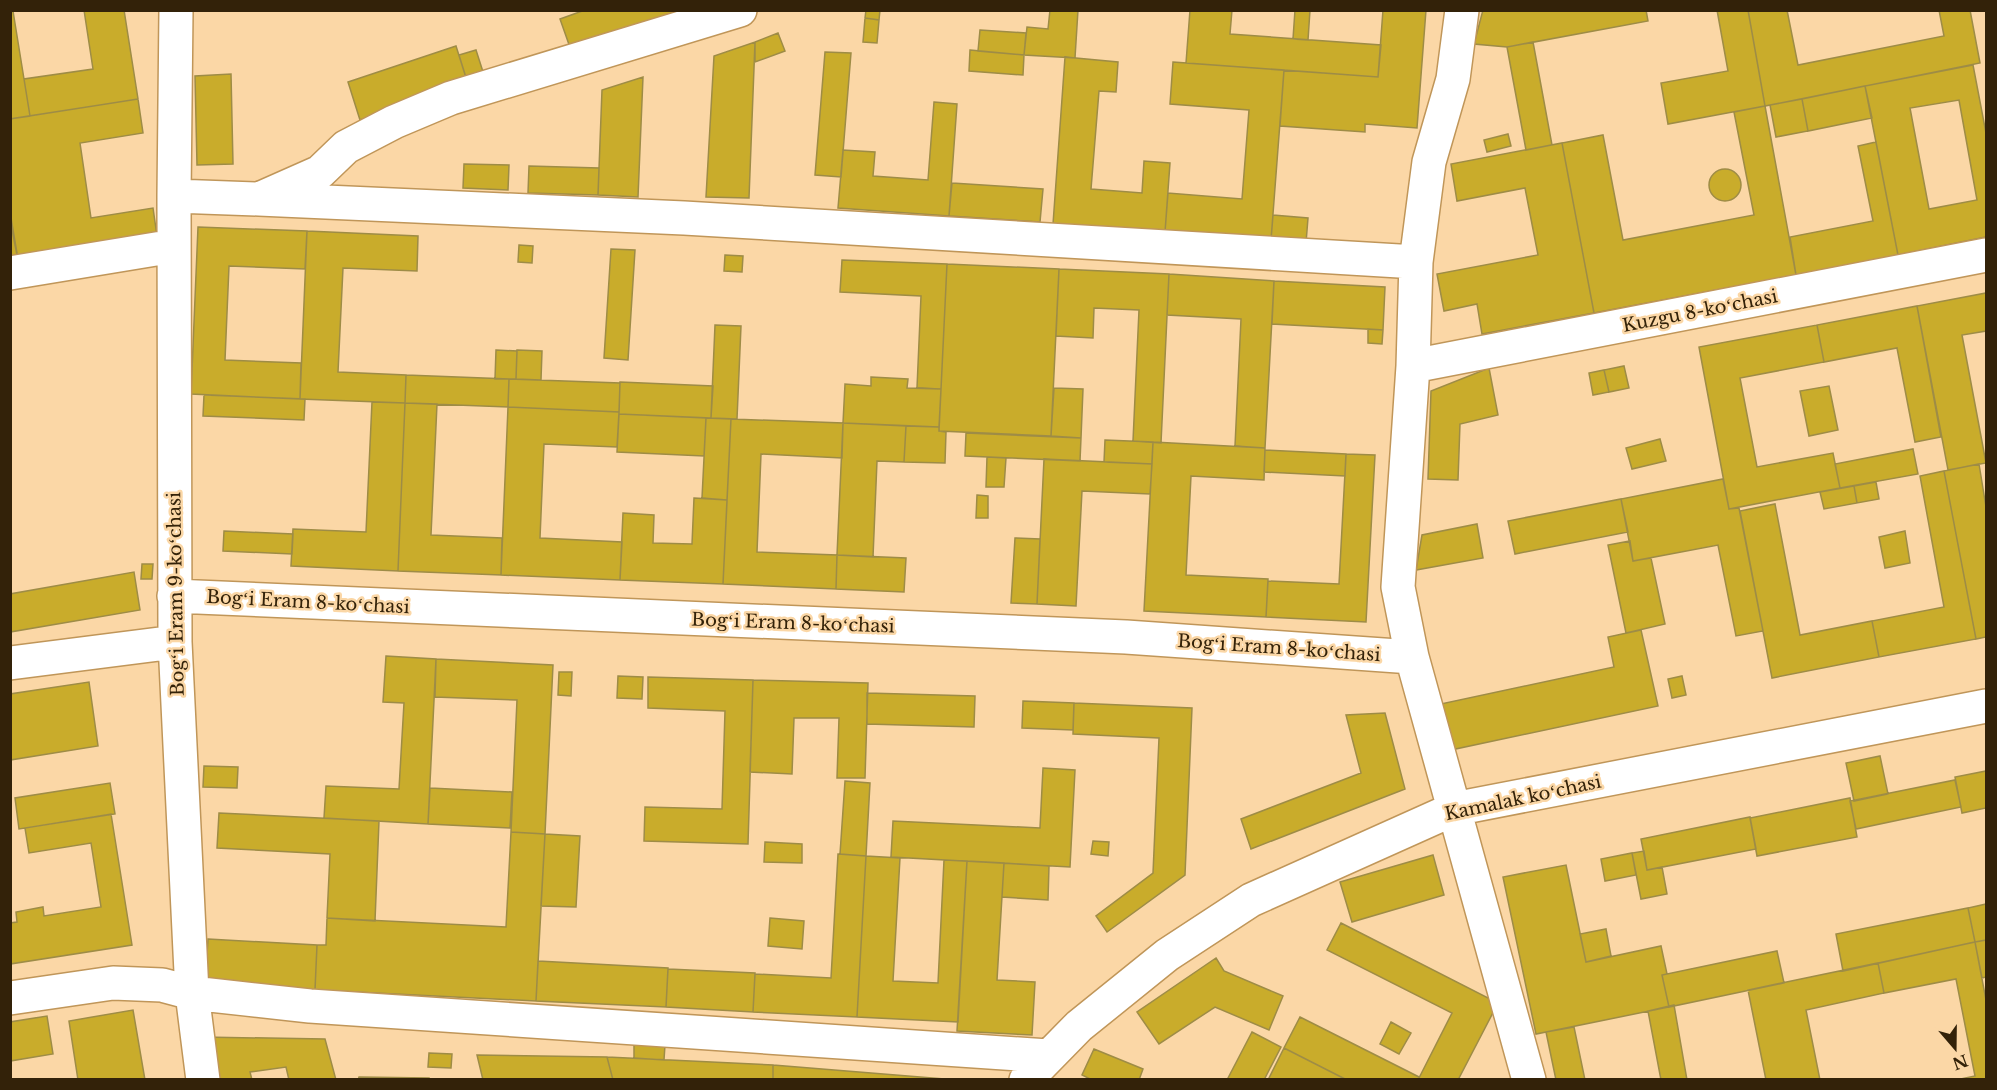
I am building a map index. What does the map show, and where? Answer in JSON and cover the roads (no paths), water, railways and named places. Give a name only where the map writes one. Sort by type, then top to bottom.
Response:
[{"type":"street","name":"Bogʻi Eram 9-koʻchasi","points":[[176,10],[175,642],[192,993],[203,1080]]},
{"type":"street","points":[[259,199],[320,172],[346,147],[394,122],[451,98],[740,10]]},
{"type":"street","points":[[1462,10],[1453,79],[1429,162],[1416,262],[1413,366],[1398,587],[1412,657],[1454,809],[1520,1072]]},
{"type":"street","points":[[174,196],[684,218],[1416,262]]},
{"type":"street","points":[[10,273],[174,246]]},
{"type":"street","name":"Kuzgu 8-koʻchasi","points":[[1413,366],[1986,255]]},
{"type":"street","name":"Bogʻi Eram 8-koʻchasi","points":[[174,596],[1114,637],[1412,657]]},
{"type":"street","points":[[10,663],[175,642]]},
{"type":"street","name":"Kamalak koʻchasi","points":[[1050,1068],[1079,1026],[1167,955],[1251,900],[1454,809],[1986,706]]},
{"type":"street","points":[[10,998],[113,983],[162,985],[192,993],[310,1006],[1050,1068]]},
{"type":"street","points":[[1026,1080],[1050,1068]]}]
